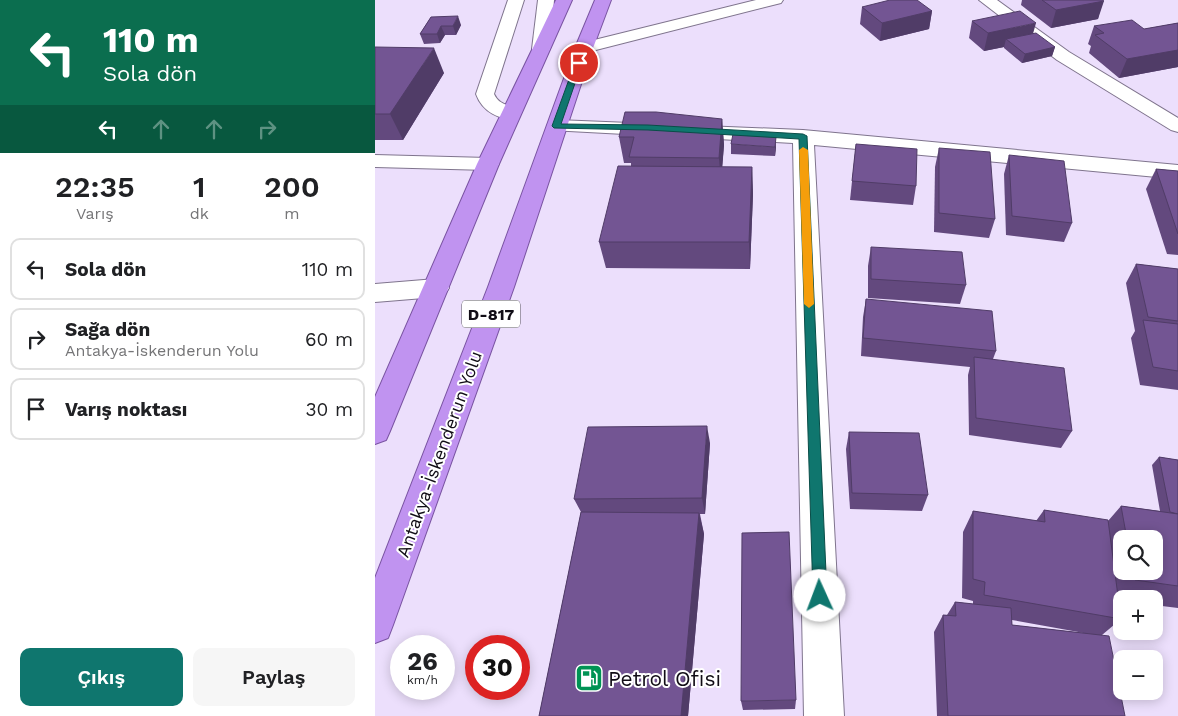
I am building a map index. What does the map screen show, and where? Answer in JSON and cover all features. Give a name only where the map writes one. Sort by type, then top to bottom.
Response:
[{"type":"highway","points":[[375,431],[488,164],[564,0]]},
{"type":"highway","name":"Antakya-İskenderun Yolu","points":[[375,625],[501,287],[584,48],[603,0]]},
{"type":"street","points":[[511,113],[497,110],[491,106],[485,94],[516,0]]},
{"type":"street","points":[[541,49],[546,0]]},
{"type":"street","points":[[584,48],[775,0]]},
{"type":"street","points":[[987,0],[1063,56],[1178,126]]},
{"type":"street","points":[[1144,105],[1170,102]]},
{"type":"street","points":[[557,126],[648,128],[803,136],[1178,172]]},
{"type":"street","points":[[803,136],[824,716]]},
{"type":"street","points":[[375,162],[488,164]]},
{"type":"street","points":[[375,293],[436,288]]},
{"type":"building","points":[[890,0],[917,0],[932,11],[882,23],[862,7]]},
{"type":"building","points":[[1042,0],[1102,0],[1104,1],[1056,10]]},
{"type":"building","points":[[1020,11],[1036,23],[988,33],[972,21]]},
{"type":"building","points":[[458,16],[453,26],[441,26],[437,34],[420,34],[431,17]]},
{"type":"building","points":[[1132,20],[1144,29],[1178,23],[1178,50],[1127,59],[1095,35],[1104,33],[1094,26]]},
{"type":"building","points":[[1036,33],[1055,47],[1025,54],[1006,39]]},
{"type":"building","points":[[375,47],[434,48],[390,114],[375,114]]},
{"type":"building","points":[[625,112],[656,112],[722,119],[719,158],[629,157],[634,137],[619,137]]},
{"type":"building","points":[[733,134],[776,137],[775,147],[731,144]]},
{"type":"building","points":[[856,144],[917,149],[916,186],[852,181]]},
{"type":"building","points":[[939,148],[990,152],[995,219],[939,213]]},
{"type":"building","points":[[1009,155],[1064,161],[1072,223],[1012,216]]},
{"type":"building","points":[[618,166],[752,167],[749,242],[599,242]]},
{"type":"building","points":[[1156,169],[1178,171],[1178,234]]},
{"type":"building","points":[[871,247],[962,252],[966,285],[871,279]]},
{"type":"building","points":[[1136,264],[1178,269],[1178,321],[1148,317]]},
{"type":"building","points":[[866,299],[992,311],[996,351],[863,338]]},
{"type":"building","points":[[1143,320],[1178,324],[1178,371],[1153,367]]},
{"type":"building","points":[[974,357],[1064,368],[1072,431],[976,418]]},
{"type":"building","points":[[707,426],[702,498],[574,499],[588,427]]},
{"type":"building","points":[[849,432],[919,433],[928,495],[852,493]]},
{"type":"building","points":[[1159,457],[1178,460],[1178,514],[1170,512]]},
{"type":"building","points":[[1121,506],[1178,514],[1178,586],[1135,580],[1163,580],[1163,530],[1125,530]]},
{"type":"building","points":[[1044,510],[1108,520],[1113,558],[1113,580],[1116,580],[1117,590],[1113,590],[1113,618],[984,595],[985,582],[973,579],[973,511],[1045,522]]},
{"type":"building","points":[[581,512],[699,513],[681,716],[539,716]]},
{"type":"building","points":[[789,532],[796,700],[741,701],[742,533]]},
{"type":"building","points":[[955,602],[1011,608],[1012,625],[1109,636],[1113,656],[1113,700],[1122,700],[1125,716],[948,716],[943,615],[956,616]]},
{"type":"slow traffic","points":[[803,150],[809,304]]},
{"type":"place","name":"Petrol Ofisi","points":[[589,678]]},
{"type":"route","points":[[579,63],[557,126],[648,128],[803,136],[820,596]]}]
